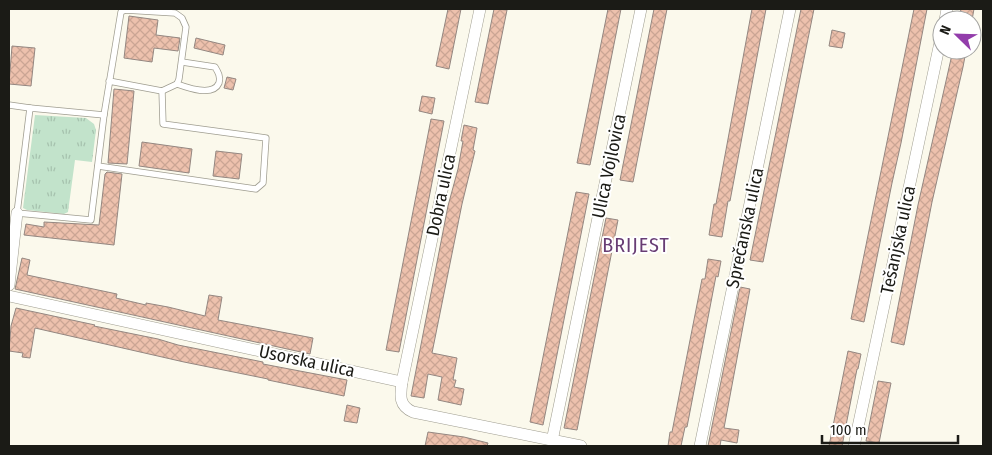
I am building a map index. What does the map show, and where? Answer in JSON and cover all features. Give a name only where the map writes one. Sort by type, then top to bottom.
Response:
[{"type":"street","name":"Dobra ulica","points":[[402,382],[480,9]]},
{"type":"street","name":"Ulica Vojlovica","points":[[552,440],[641,9]]},
{"type":"street","name":"Sprečanska ulica","points":[[700,446],[790,9]]},
{"type":"street","name":"Tešanjska ulica","points":[[854,446],[936,60]]},
{"type":"street","points":[[9,285],[17,212]]},
{"type":"street","name":"Usorska ulica","points":[[9,296],[402,382]]},
{"type":"street","points":[[402,382],[401,401],[404,406],[413,412],[581,446]]},
{"type":"lane","points":[[30,108],[17,212],[91,220],[104,114],[121,12],[125,10],[175,13],[182,18],[186,27],[182,62],[177,84]]},
{"type":"lane","points":[[109,82],[162,90],[177,84],[209,91],[215,88],[220,79],[218,72],[214,68],[182,62]]},
{"type":"lane","points":[[98,166],[256,190],[263,183],[266,138],[163,124],[162,90]]},
{"type":"lane","points":[[9,105],[104,114]]},
{"type":"green space","points":[[35,115],[86,118],[94,124],[96,130],[92,162],[75,160],[68,212],[64,214],[23,208]]},
{"type":"building","points":[[448,9],[461,9],[449,69],[436,66]]},
{"type":"building","points":[[494,9],[507,10],[488,104],[475,102]]},
{"type":"building","points":[[608,9],[621,9],[590,165],[577,163]]},
{"type":"building","points":[[654,9],[667,9],[633,182],[620,180]]},
{"type":"building","points":[[752,9],[766,9],[730,201],[728,201],[722,237],[709,235],[714,204],[716,204]]},
{"type":"building","points":[[801,9],[814,9],[763,262],[750,260]]},
{"type":"building","points":[[914,9],[927,9],[864,322],[851,319]]},
{"type":"building","points":[[129,16],[158,20],[156,35],[180,38],[178,51],[154,48],[152,62],[124,58]]},
{"type":"building","points":[[832,30],[845,33],[842,48],[829,46]]},
{"type":"building","points":[[196,38],[225,45],[223,55],[194,48]]},
{"type":"building","points":[[12,46],[35,48],[31,86],[9,84]]},
{"type":"building","points":[[951,60],[964,60],[932,202],[904,345],[891,342],[918,205]]},
{"type":"building","points":[[227,77],[236,79],[233,90],[224,88]]},
{"type":"building","points":[[114,89],[134,91],[127,164],[108,163]]},
{"type":"building","points":[[422,96],[435,98],[432,114],[419,111]]},
{"type":"building","points":[[431,119],[444,121],[399,352],[386,350]]},
{"type":"building","points":[[464,125],[477,128],[473,150],[475,151],[462,204],[432,353],[457,358],[453,380],[456,380],[454,387],[464,389],[461,405],[438,400],[442,377],[428,374],[424,398],[411,396],[448,206],[458,169]]},
{"type":"building","points":[[142,142],[192,149],[189,173],[139,166]]},
{"type":"building","points":[[216,151],[242,154],[239,179],[213,176]]},
{"type":"building","points":[[107,172],[122,174],[114,245],[24,235],[26,224],[44,227],[44,222],[99,225],[105,174]]},
{"type":"building","points":[[576,192],[589,194],[543,425],[530,422]]},
{"type":"building","points":[[606,218],[618,220],[577,430],[564,428]]},
{"type":"building","points":[[22,258],[30,260],[27,275],[117,294],[116,298],[146,305],[146,303],[168,307],[205,316],[209,295],[222,297],[218,320],[313,338],[310,354],[15,289]]},
{"type":"building","points":[[708,259],[721,261],[718,277],[716,276],[687,427],[685,427],[681,446],[668,446],[702,279],[705,279]]},
{"type":"building","points":[[740,287],[750,289],[724,428],[739,430],[737,443],[721,440],[720,446],[708,446]]},
{"type":"building","points":[[16,308],[178,345],[263,362],[263,364],[347,380],[344,396],[35,328],[30,358],[22,357],[23,353],[9,351],[11,326]]},
{"type":"building","points":[[848,351],[861,354],[858,369],[842,446],[829,446]]},
{"type":"building","points":[[878,381],[891,383],[879,443],[866,441]]},
{"type":"building","points":[[347,405],[360,408],[357,423],[344,421]]},
{"type":"building","points":[[428,432],[464,437],[488,443],[487,446],[425,446]]},
{"type":"district","name":"BRIJEST","points":[[636,245]]}]
